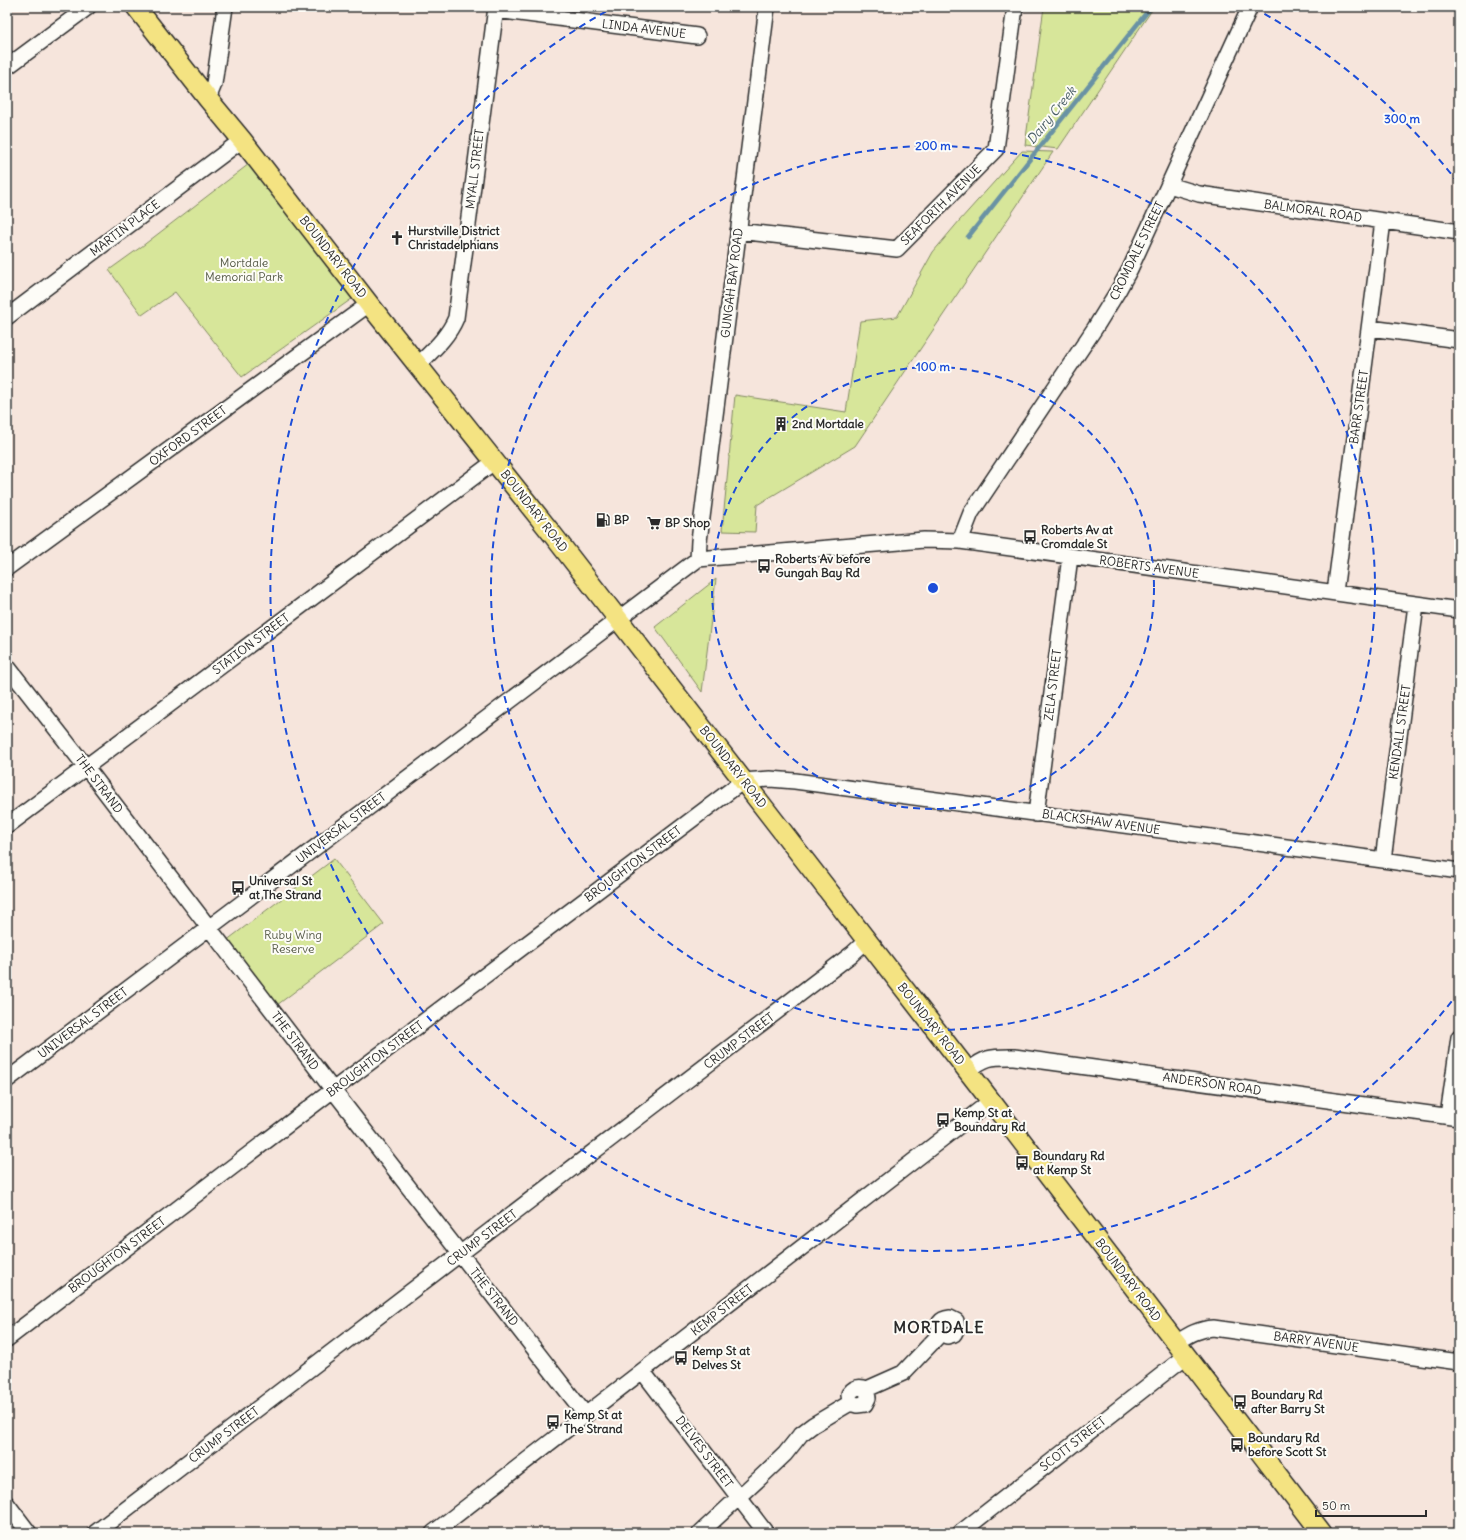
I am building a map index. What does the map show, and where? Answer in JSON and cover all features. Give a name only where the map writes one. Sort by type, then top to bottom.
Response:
[{"type":"main road","name":"BOUNDARY ROAD","points":[[136,7],[242,140],[369,304],[495,461],[968,1071],[1322,1533]]},
{"type":"street","points":[[7,67],[88,7]]},
{"type":"street","points":[[208,98],[214,84],[225,7]]},
{"type":"street","name":"GUNGAH BAY ROAD","points":[[698,559],[699,541],[767,7]]},
{"type":"street","name":"SEAFORTH AVENUE","points":[[738,231],[897,248],[996,149],[1015,7]]},
{"type":"street","name":"CROMDALE STREET","points":[[960,541],[971,513],[1107,310],[1130,269],[1250,7]]},
{"type":"street","name":"LINDA AVENUE","points":[[496,9],[697,36]]},
{"type":"street","name":"MYALL STREET","points":[[418,365],[442,341],[452,327],[456,318],[496,9]]},
{"type":"street","name":"MARTIN PLACE","points":[[7,317],[242,140]]},
{"type":"street","name":"BALMORAL ROAD","points":[[1168,185],[1200,194],[1459,232]]},
{"type":"street","name":"BARR STREET","points":[[1335,592],[1384,221]]},
{"type":"street","name":"OXFORD STREET","points":[[7,568],[369,304]]},
{"type":"street","points":[[1370,328],[1459,340]]},
{"type":"street","name":"STATION STREET","points":[[7,826],[495,461]]},
{"type":"street","name":"ROBERTS AVENUE","points":[[698,559],[924,540],[960,541],[1459,610]]},
{"type":"street","name":"ZELA STREET","points":[[1036,814],[1070,557]]},
{"type":"street","points":[[618,620],[698,559]]},
{"type":"street","name":"KENDALL STREET","points":[[1383,860],[1416,605]]},
{"type":"street","name":"UNIVERSAL STREET","points":[[7,1080],[618,620]]},
{"type":"street","name":"THE STRAND","points":[[7,666],[460,1255],[585,1414]]},
{"type":"street","name":"BLACKSHAW AVENUE","points":[[743,781],[770,779],[795,780],[1459,871]]},
{"type":"street","name":"BROUGHTON STREET","points":[[7,1339],[333,1090],[743,781]]},
{"type":"street","name":"CRUMP STREET","points":[[95,1533],[460,1255],[852,954],[866,941]]},
{"type":"street","points":[[1454,1117],[1459,1036]]},
{"type":"street","name":"ANDERSON ROAD","points":[[968,1071],[983,1060],[990,1058],[1014,1057],[1454,1117]]},
{"type":"street","name":"KEMP STREET","points":[[433,1533],[585,1414],[643,1372],[991,1101]]},
{"type":"street","name":"BARRY AVENUE","points":[[1181,1349],[1193,1332],[1213,1328],[1459,1362]]},
{"type":"street","points":[[700,1533],[785,1454],[801,1434],[850,1403],[853,1405],[865,1404],[868,1398],[867,1389],[903,1373],[941,1333]]},
{"type":"street","name":"SCOTT STREET","points":[[960,1533],[1181,1349]]},
{"type":"street","name":"DELVES STREET","points":[[643,1372],[766,1533]]},
{"type":"street","points":[[7,1504],[29,1533]]},
{"type":"green space","points":[[1044,7],[1154,7],[1058,149],[1025,145]]},
{"type":"green space","points":[[1022,151],[1053,152],[855,446],[757,505],[755,532],[722,531],[735,395],[846,412],[860,321],[897,317],[933,252]]},
{"type":"green space","name":"Mortdale Memorial Park","points":[[249,164],[353,298],[242,377],[175,292],[142,315],[109,270]]},
{"type":"green space","points":[[716,579],[702,692],[655,627]]},
{"type":"green space","name":"Ruby Wing Reserve","points":[[334,859],[384,924],[277,1005],[226,941]]},
{"type":"waterway","name":"Dairy Creek","points":[[968,237],[1151,7]]},
{"type":"place","name":"Hurstville District Christadelphians","points":[[397,238]]},
{"type":"place","name":"2nd Mortdale","points":[[781,424]]},
{"type":"place","name":"BP","points":[[603,520]]},
{"type":"place","name":"BP Shop","points":[[654,523]]},
{"type":"place","name":"Roberts Av at Cromdale St","points":[[1030,537]]},
{"type":"place","name":"Roberts Av before Gungah Bay Rd","points":[[764,566]]},
{"type":"place","name":"Universal St at The Strand","points":[[238,888]]},
{"type":"place","name":"Kemp St at Boundary Rd","points":[[943,1120]]},
{"type":"place","name":"Boundary Rd at Kemp St","points":[[1022,1163]]},
{"type":"place","name":"Kemp St at Delves St","points":[[681,1358]]},
{"type":"place","name":"Boundary Rd after Barry St","points":[[1240,1402]]},
{"type":"place","name":"Kemp St at The Strand","points":[[553,1422]]},
{"type":"place","name":"Boundary Rd before Scott St","points":[[1237,1445]]},
{"type":"district","name":"MORTDALE","points":[[939,1327]]}]
